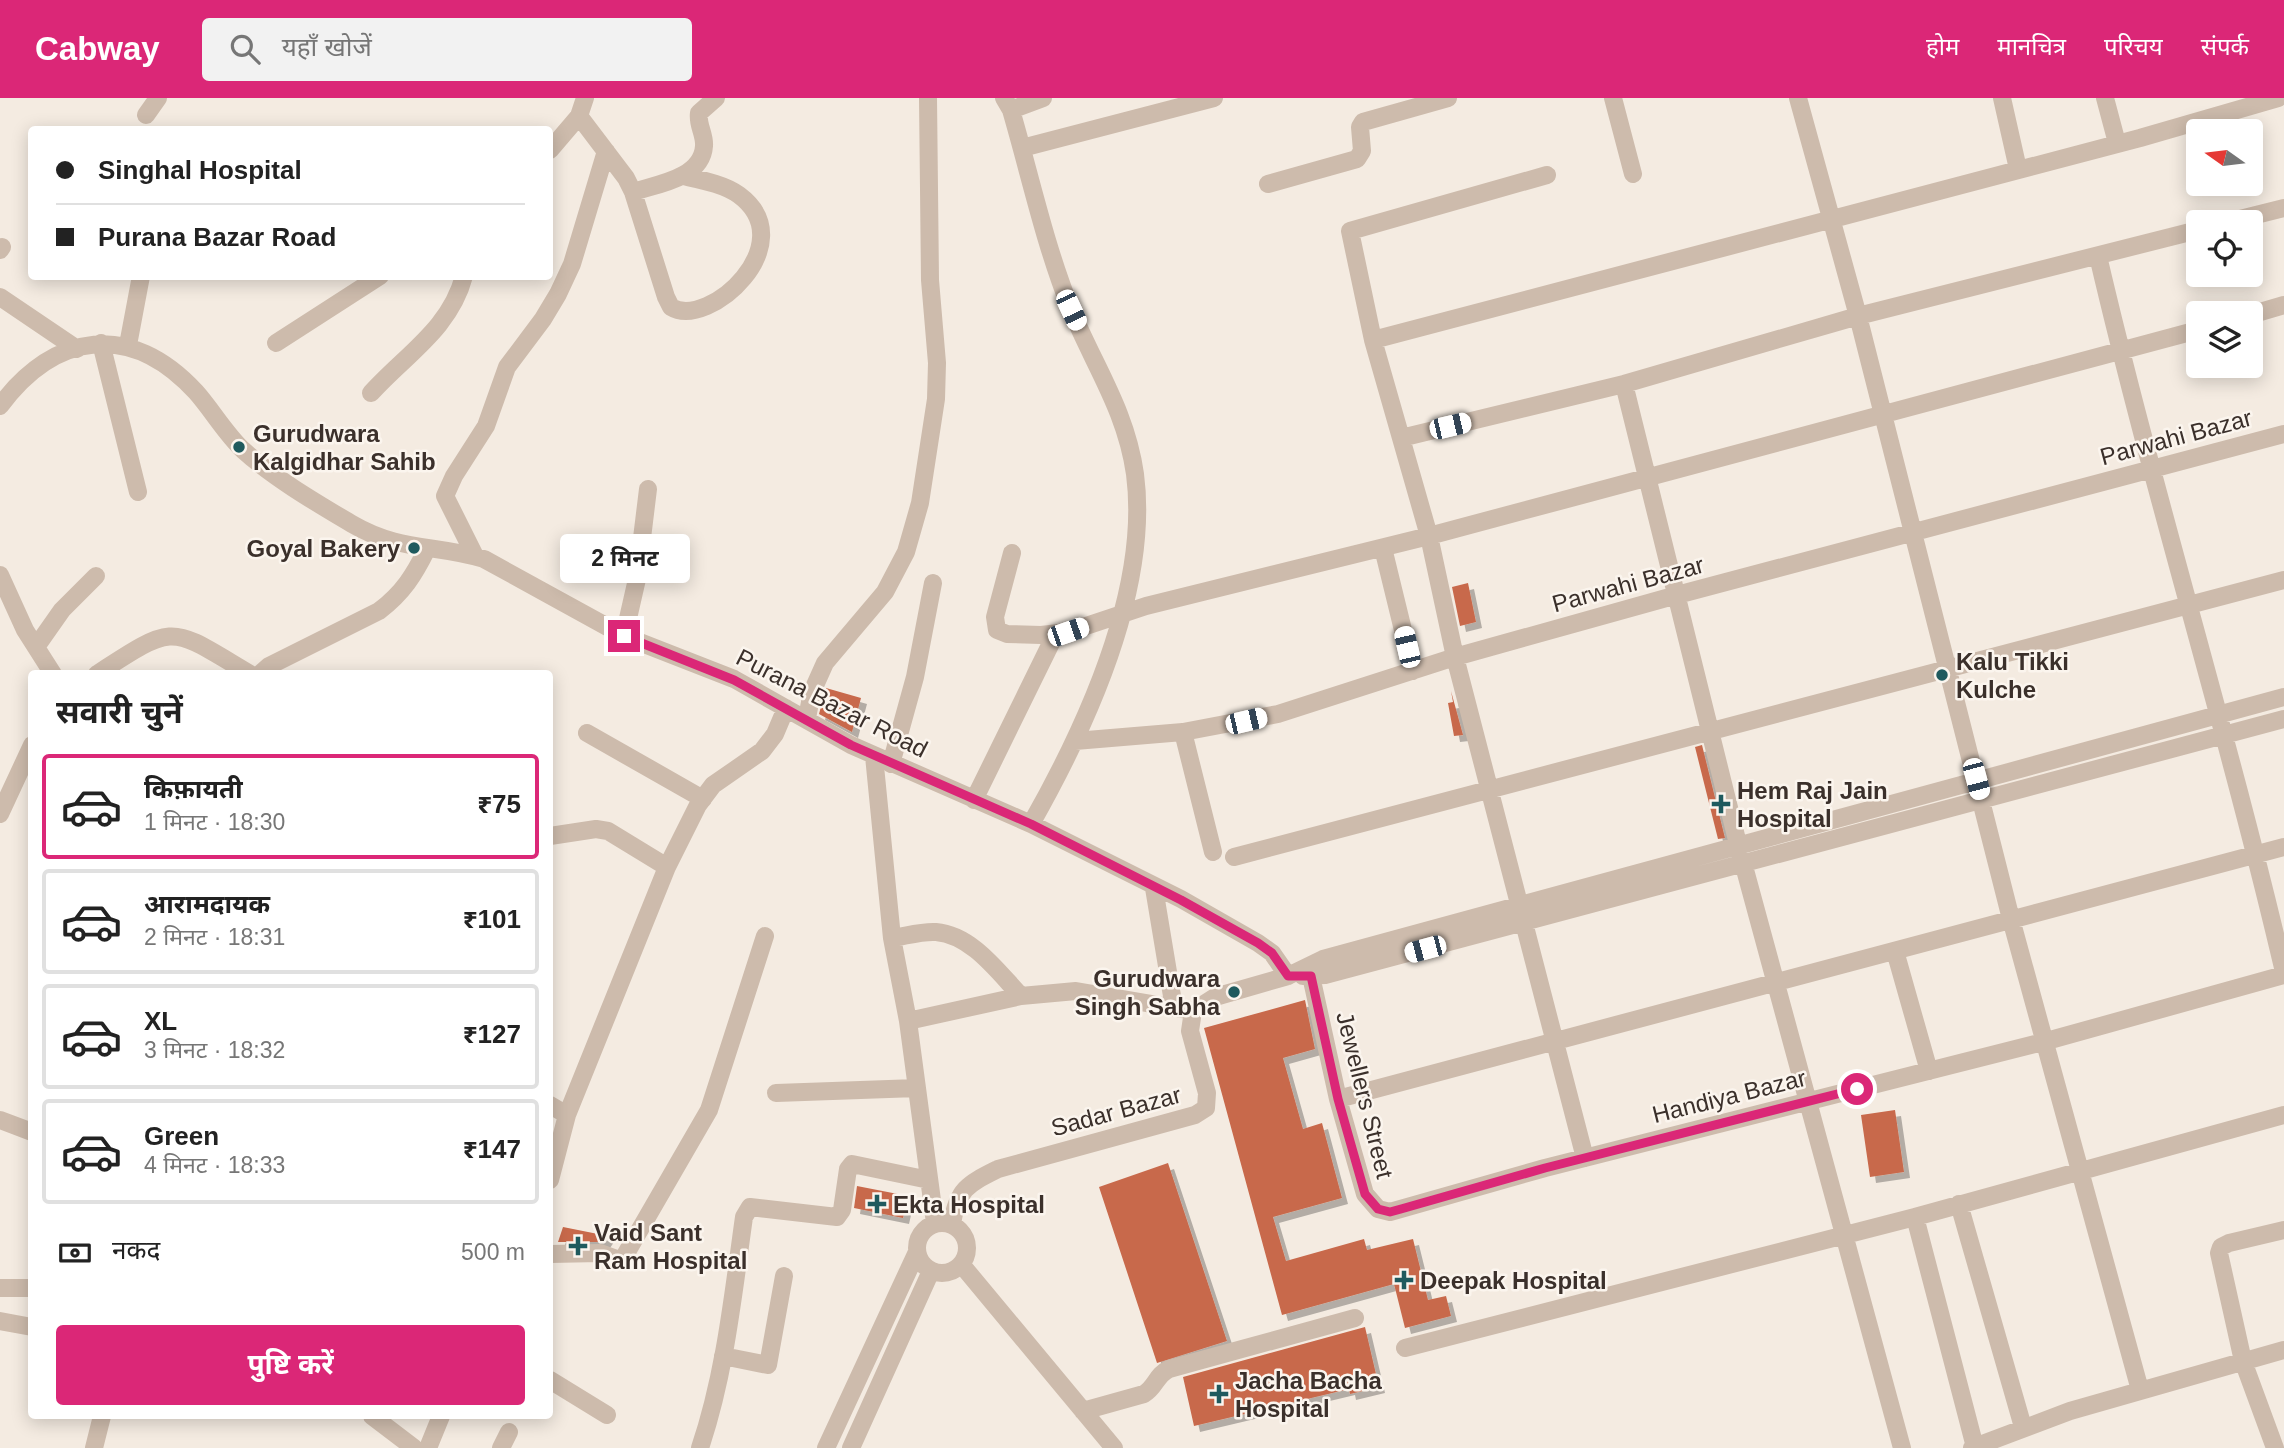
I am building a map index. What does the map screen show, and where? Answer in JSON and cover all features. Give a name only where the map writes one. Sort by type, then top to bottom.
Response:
[{"type":"street","points":[[146,115],[158,98]]},
{"type":"street","points":[[553,146],[579,116],[585,98]]},
{"type":"street","points":[[633,192],[683,176],[696,165],[703,151],[699,113],[716,98]]},
{"type":"street","points":[[807,718],[812,692],[825,663],[866,617],[906,552],[920,503],[936,399],[937,363],[930,280],[928,98]]},
{"type":"street","points":[[1031,824],[1096,695],[1120,614],[1134,543],[1135,477],[1122,415],[1061,284],[1008,104],[1043,98]]},
{"type":"street","points":[[1022,148],[1214,98]]},
{"type":"street","points":[[1268,184],[1356,159],[1362,151],[1360,127],[1363,122],[1448,98]]},
{"type":"street","points":[[1613,98],[1633,174]]},
{"type":"street","points":[[1798,98],[1829,219],[1858,316],[2043,1042],[2140,1390]]},
{"type":"street","points":[[2001,98],[2018,169]]},
{"type":"street","points":[[2105,98],[2116,143]]},
{"type":"street","points":[[1373,340],[2278,98]]},
{"type":"street","points":[[579,116],[633,192],[666,297],[676,310],[697,309],[727,293],[751,271],[759,257],[761,233],[756,217],[739,195],[683,176]]},
{"type":"street","points":[[475,556],[446,496],[454,476],[486,426],[507,367],[558,294],[572,264],[606,151]]},
{"type":"street","points":[[1547,175],[1352,228],[1349,234],[1373,340],[1429,536],[1455,657],[1492,789],[1585,1158]]},
{"type":"street","points":[[2263,213],[2284,208]]},
{"type":"street","points":[[1401,438],[1624,384],[1858,316],[2186,233]]},
{"type":"street","points":[[2098,256],[2120,352],[2188,606],[2226,735],[2284,974]]},
{"type":"street","points":[[128,345],[140,280]]},
{"type":"street","points":[[276,343],[374,280]]},
{"type":"street","points":[[370,393],[435,332],[454,304],[463,280]]},
{"type":"street","points":[[0,297],[78,349]]},
{"type":"street","points":[[2263,311],[2284,305]]},
{"type":"street","points":[[1012,553],[995,617],[997,630],[1007,634],[1055,635],[1120,614],[1429,536],[2186,333]]},
{"type":"street","points":[[101,343],[138,492]]},
{"type":"street","name":"Purana Bazar Road","points":[[0,406],[21,378],[40,364],[101,343],[128,345],[149,355],[195,391],[239,447],[260,464],[373,536],[414,548],[475,556],[511,572],[624,636],[734,680],[874,756],[1031,824],[1258,943],[1272,953],[1288,976]]},
{"type":"street","points":[[1624,384],[1738,844],[1902,1448]]},
{"type":"street","name":"Parwahi Bazar","points":[[1075,741],[1183,732],[1278,714],[1455,657],[1677,595],[2284,434]]},
{"type":"street","points":[[624,636],[636,579],[648,489]]},
{"type":"street","points":[[1383,548],[1413,671]]},
{"type":"street","points":[[264,670],[386,605],[413,579],[427,549]]},
{"type":"street","points":[[0,575],[4,596],[50,670]]},
{"type":"street","points":[[36,647],[62,610],[96,576]]},
{"type":"street","points":[[1234,857],[1712,732],[1947,666],[2284,580]]},
{"type":"street","points":[[891,764],[915,677],[933,583]]},
{"type":"street","points":[[103,670],[147,641],[162,635],[177,635],[191,639],[243,670]]},
{"type":"street","points":[[974,800],[1055,635]]},
{"type":"street","points":[[1288,976],[1311,976],[1523,915],[1738,844],[2284,697]]},
{"type":"street","points":[[553,1164],[567,1115],[667,867],[713,785],[762,751],[775,734],[786,708]]},
{"type":"street","points":[[908,1021],[1021,996],[1087,992],[1193,1011],[1201,1003],[1215,997],[1288,976],[1323,959],[1744,863],[2284,719]]},
{"type":"street","points":[[1183,732],[1213,852]]},
{"type":"street","points":[[587,733],[703,799]]},
{"type":"street","points":[[2,805],[28,753]]},
{"type":"street","points":[[874,756],[892,938],[908,1021],[929,1180],[944,1224],[967,1240],[968,1250],[961,1264],[949,1272],[931,1271],[920,1264],[916,1254]]},
{"type":"street","points":[[553,835],[596,828],[608,831],[667,867]]},
{"type":"street","points":[[1338,1099],[2284,847]]},
{"type":"street","points":[[1154,888],[1174,1008]]},
{"type":"street","points":[[892,938],[934,932],[960,939],[976,950],[1021,996]]},
{"type":"street","points":[[553,1254],[600,1254],[619,1260],[624,1257],[709,1111],[765,936]]},
{"type":"street","points":[[1895,951],[1929,1071]]},
{"type":"street","name":"Handiya Bazar","points":[[1390,1212],[1585,1158],[2043,1042],[2284,974]]},
{"type":"street","name":"Jewellers Street","points":[[1311,976],[1338,1099],[1365,1194],[1378,1209],[1390,1212]]},
{"type":"street","name":"Sadar Bazar","points":[[944,1224],[970,1183],[998,1169],[1195,1115],[1206,1108],[1207,1093],[1190,1031],[1193,1011]]},
{"type":"street","points":[[776,1093],[916,1088]]},
{"type":"street","points":[[553,1107],[567,1115]]},
{"type":"street","points":[[1405,1349],[1845,1236],[2284,1115]]},
{"type":"street","points":[[0,1120],[28,1130]]},
{"type":"street","points":[[700,1448],[710,1418],[723,1356],[744,1217],[750,1207],[837,1217],[842,1210],[848,1169],[852,1164],[929,1180]]},
{"type":"street","points":[[1959,1204],[2022,1427]]},
{"type":"street","points":[[1915,1217],[1974,1447],[2022,1427],[2140,1390],[2284,1350]]},
{"type":"street","points":[[826,1448],[916,1254],[919,1237],[944,1224]]},
{"type":"street","points":[[2275,1448],[2243,1361],[2219,1253],[2221,1247],[2229,1243],[2284,1230]]},
{"type":"street","points":[[961,1264],[1114,1448]]},
{"type":"street","points":[[851,1448],[931,1271]]},
{"type":"street","points":[[723,1356],[768,1365],[784,1276]]},
{"type":"street","points":[[0,1288],[28,1288]]},
{"type":"street","points":[[1083,1410],[1144,1394],[1151,1390],[1157,1377],[1170,1369],[1355,1318]]},
{"type":"street","points":[[0,1321],[28,1326]]},
{"type":"street","points":[[553,1382],[607,1415]]},
{"type":"street","points":[[94,1448],[101,1419]]},
{"type":"street","points":[[376,1419],[414,1448]]},
{"type":"street","points":[[428,1448],[440,1419]]},
{"type":"street","points":[[501,1448],[509,1432]]},
{"type":"building","points":[[1468,583],[1476,622],[1460,626],[1452,587]]},
{"type":"building","points":[[826,688],[861,698],[852,732],[819,714]]},
{"type":"building","points":[[1451,691],[1463,735],[1454,736],[1448,703],[1453,702]]},
{"type":"building","points":[[1702,745],[1725,838],[1718,839],[1695,747]]},
{"type":"building","points":[[1305,1000],[1315,1049],[1283,1058],[1303,1129],[1322,1123],[1342,1198],[1273,1217],[1286,1261],[1364,1239],[1367,1250],[1413,1239],[1428,1300],[1446,1296],[1451,1316],[1405,1328],[1394,1284],[1282,1315],[1204,1028]]},
{"type":"building","points":[[1895,1110],[1904,1172],[1870,1177],[1861,1115]]},
{"type":"building","points":[[1168,1163],[1227,1341],[1157,1363],[1099,1187]]},
{"type":"building","points":[[857,1186],[908,1196],[903,1218],[854,1208]]},
{"type":"building","points":[[563,1227],[608,1236],[604,1242],[558,1242]]},
{"type":"building","points":[[1365,1327],[1379,1387],[1350,1394],[1349,1389],[1194,1426],[1183,1377]]},
{"type":"place","name":"Gurudwara Kalgidhar Sahib","points":[[239,447]]},
{"type":"place","name":"Goyal Bakery","points":[[414,548]]},
{"type":"place","name":"Kalu Tikki Kulche","points":[[1942,675]]},
{"type":"place","name":"Hem Raj Jain Hospital","points":[[1721,804]]},
{"type":"place","name":"Gurudwara Singh Sabha","points":[[1234,992]]},
{"type":"place","name":"Ekta Hospital","points":[[877,1204]]},
{"type":"place","name":"Vaid Sant Ram Hospital","points":[[578,1246]]},
{"type":"place","name":"Deepak Hospital","points":[[1404,1280]]},
{"type":"place","name":"Jacha Bacha Hospital","points":[[1219,1394]]},
{"type":"route","points":[[624,636],[734,680],[824,727],[851,745],[1031,824],[1181,900],[1258,943],[1272,953],[1288,976],[1311,976],[1338,1099],[1365,1194],[1370,1203],[1378,1209],[1390,1212],[1545,1168],[1857,1089]]}]
